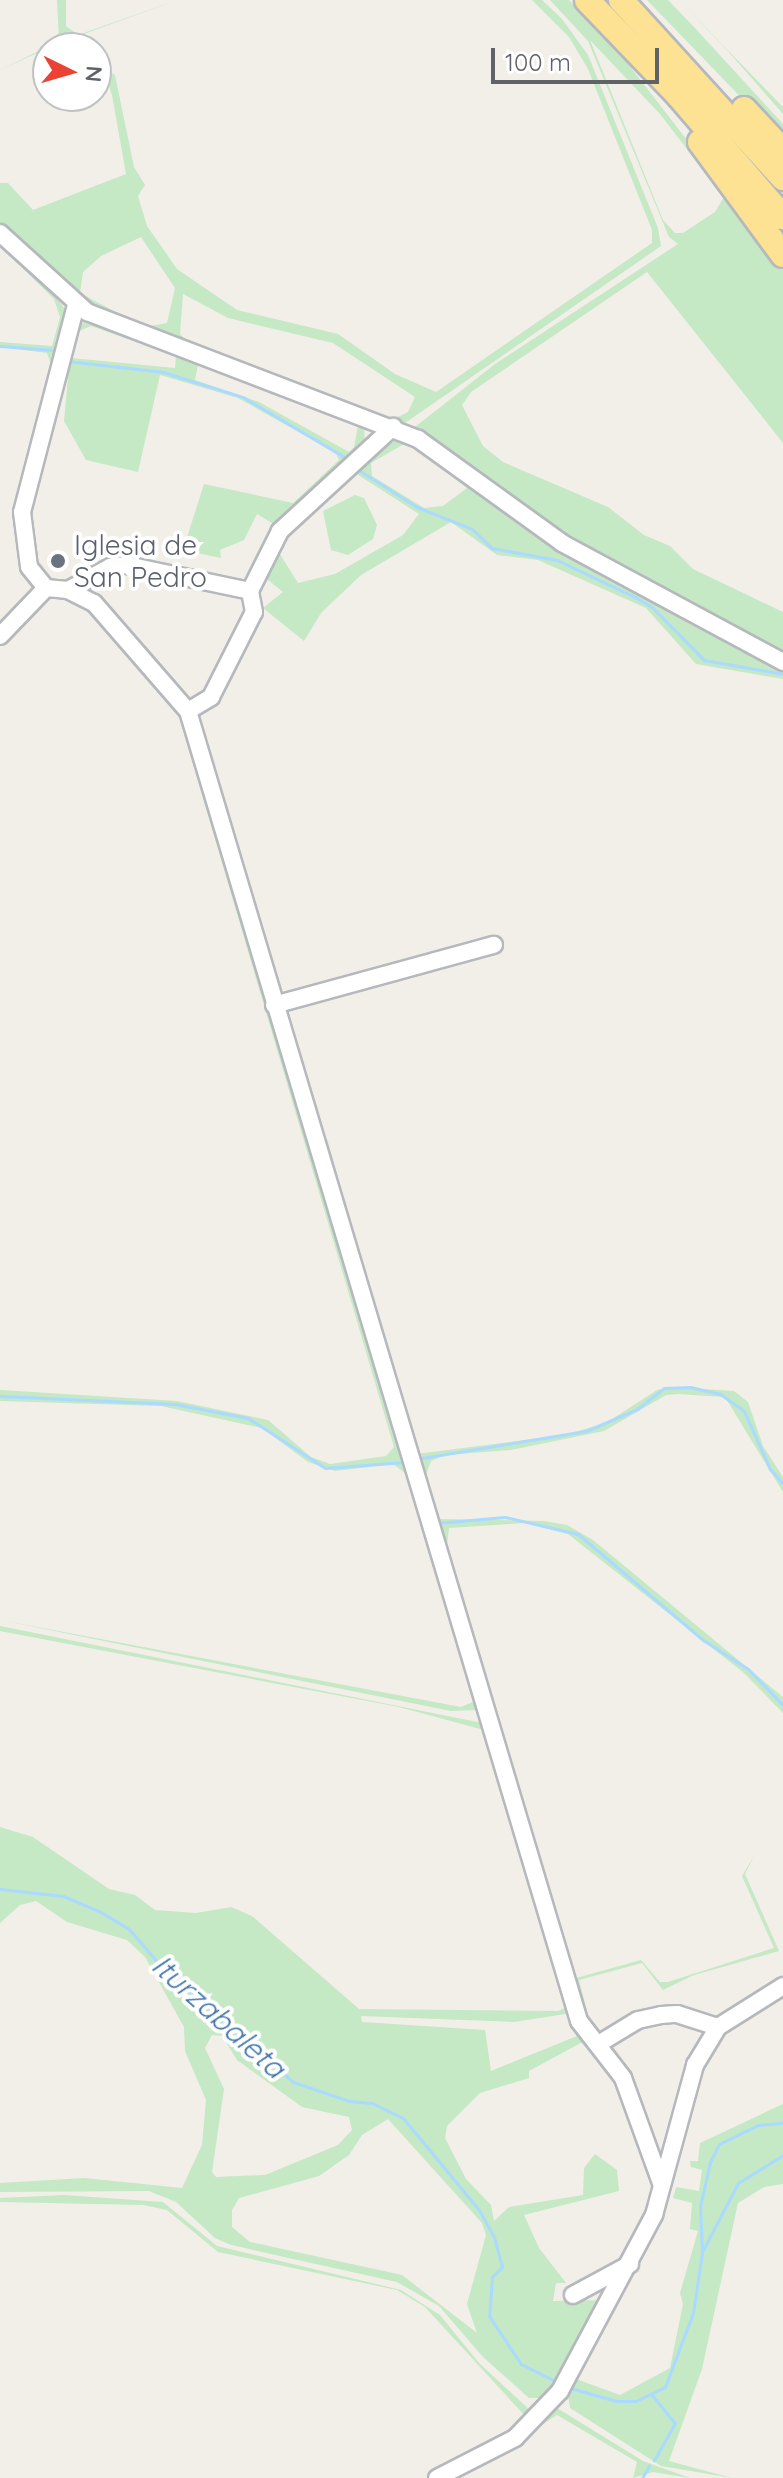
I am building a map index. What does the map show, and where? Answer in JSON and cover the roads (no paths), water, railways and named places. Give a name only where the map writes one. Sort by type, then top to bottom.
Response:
[{"type":"highway","points":[[587,0],[783,217]]},
{"type":"highway","points":[[621,0],[783,178]]},
{"type":"highway","points":[[636,0],[783,151]]},
{"type":"highway","points":[[623,37],[783,255]]},
{"type":"street","points":[[0,233],[76,305],[139,335],[393,427],[436,450],[562,543],[783,662]]},
{"type":"street","points":[[76,305],[22,512],[29,567],[46,588],[68,590],[94,603],[188,711],[579,2021],[600,2043],[623,2078],[661,2183]]},
{"type":"street","points":[[188,711],[211,697],[254,612],[250,591],[280,531],[393,427]]},
{"type":"street","points":[[68,590],[110,567],[127,565],[250,591]]},
{"type":"street","points":[[0,636],[46,588]]},
{"type":"street","points":[[274,1005],[494,945]]},
{"type":"street","points":[[437,2478],[515,2438],[564,2384],[654,2215],[695,2065],[718,2027],[783,1986]]},
{"type":"street","points":[[600,2043],[638,2020],[661,2015],[677,2014],[718,2027]]},
{"type":"street","points":[[573,2295],[631,2263]]},
{"type":"waterway","points":[[0,346],[54,350]]},
{"type":"waterway","points":[[67,361],[163,372],[243,397],[348,459]]},
{"type":"waterway","points":[[357,469],[417,507],[472,529],[492,548],[557,560],[635,597],[653,608],[704,660],[783,674]]},
{"type":"waterway","points":[[416,1459],[586,1431],[637,1409],[664,1388],[690,1387],[720,1394],[744,1411],[770,1469],[783,1484]]},
{"type":"waterway","points":[[0,1396],[175,1404],[248,1418],[325,1468],[405,1462]]},
{"type":"waterway","points":[[437,1523],[505,1517],[578,1534],[703,1640],[748,1669],[783,1705]]},
{"type":"waterway","name":"Iturzabaleta","points":[[0,1889],[63,1896],[99,1911],[129,1929],[165,1971],[293,2082],[349,2101],[372,2103],[403,2118],[479,2210],[494,2237],[502,2267],[492,2277],[489,2316],[521,2364],[557,2382]]},
{"type":"waterway","name":"Iturzabaleta","points":[[567,2387],[616,2401],[636,2401],[665,2387],[693,2313],[702,2253],[700,2207],[710,2162],[719,2144],[758,2125],[783,2123]]},
{"type":"waterway","points":[[703,2250],[738,2183],[783,2155]]},
{"type":"waterway","points":[[652,2395],[675,2423],[654,2460]]},
{"type":"waterway","points":[[642,2478],[649,2466]]},
{"type":"place","name":"Iglesia de San Pedro","points":[[58,561]]}]
